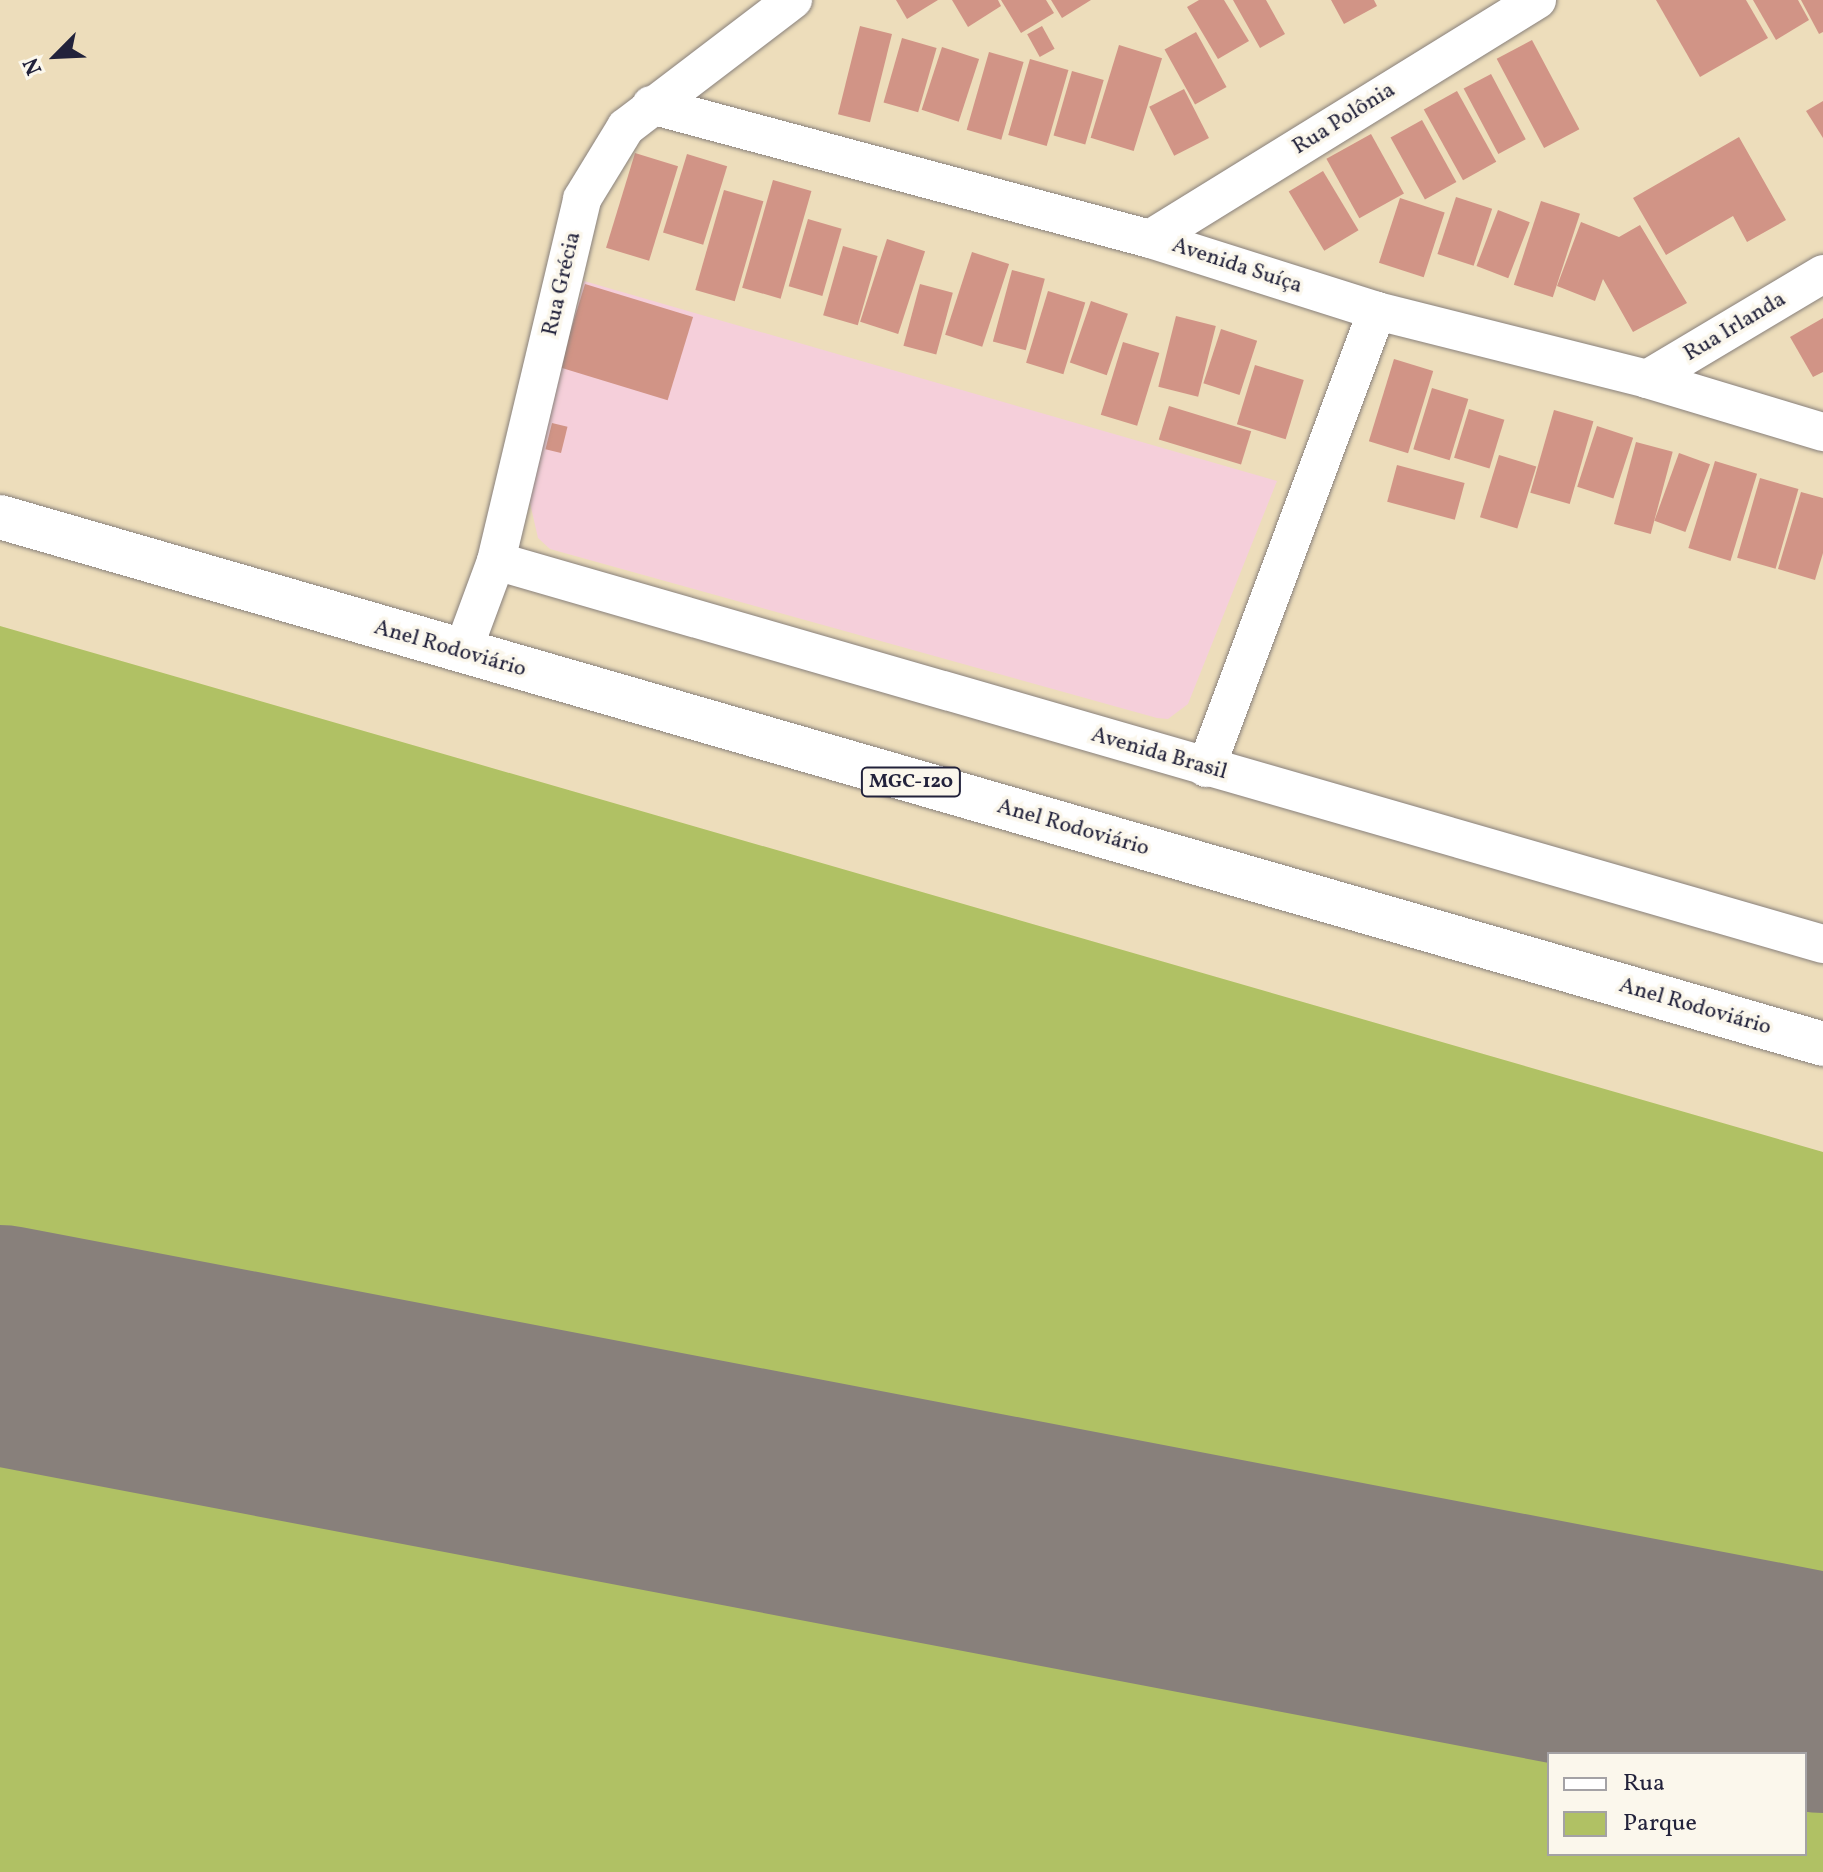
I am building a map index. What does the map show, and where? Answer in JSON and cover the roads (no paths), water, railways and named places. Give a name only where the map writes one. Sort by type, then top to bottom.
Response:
[{"type":"main road","name":"Anel Rodoviário","points":[[0,517],[1823,1044]]},
{"type":"street","name":"Rua Grécia","points":[[462,653],[496,561],[582,199],[626,127],[793,0]]},
{"type":"street","name":"Rua Polônia","points":[[1150,239],[1537,0]]},
{"type":"street","name":"Avenida Suíça","points":[[651,105],[1150,239],[1377,311],[1647,379],[1823,432]]},
{"type":"street","name":"Rua Irlanda","points":[[1647,379],[1823,274]]},
{"type":"street","points":[[1206,768],[1377,311]]},
{"type":"street","name":"Avenida Brasil","points":[[496,561],[1823,944]]}]
